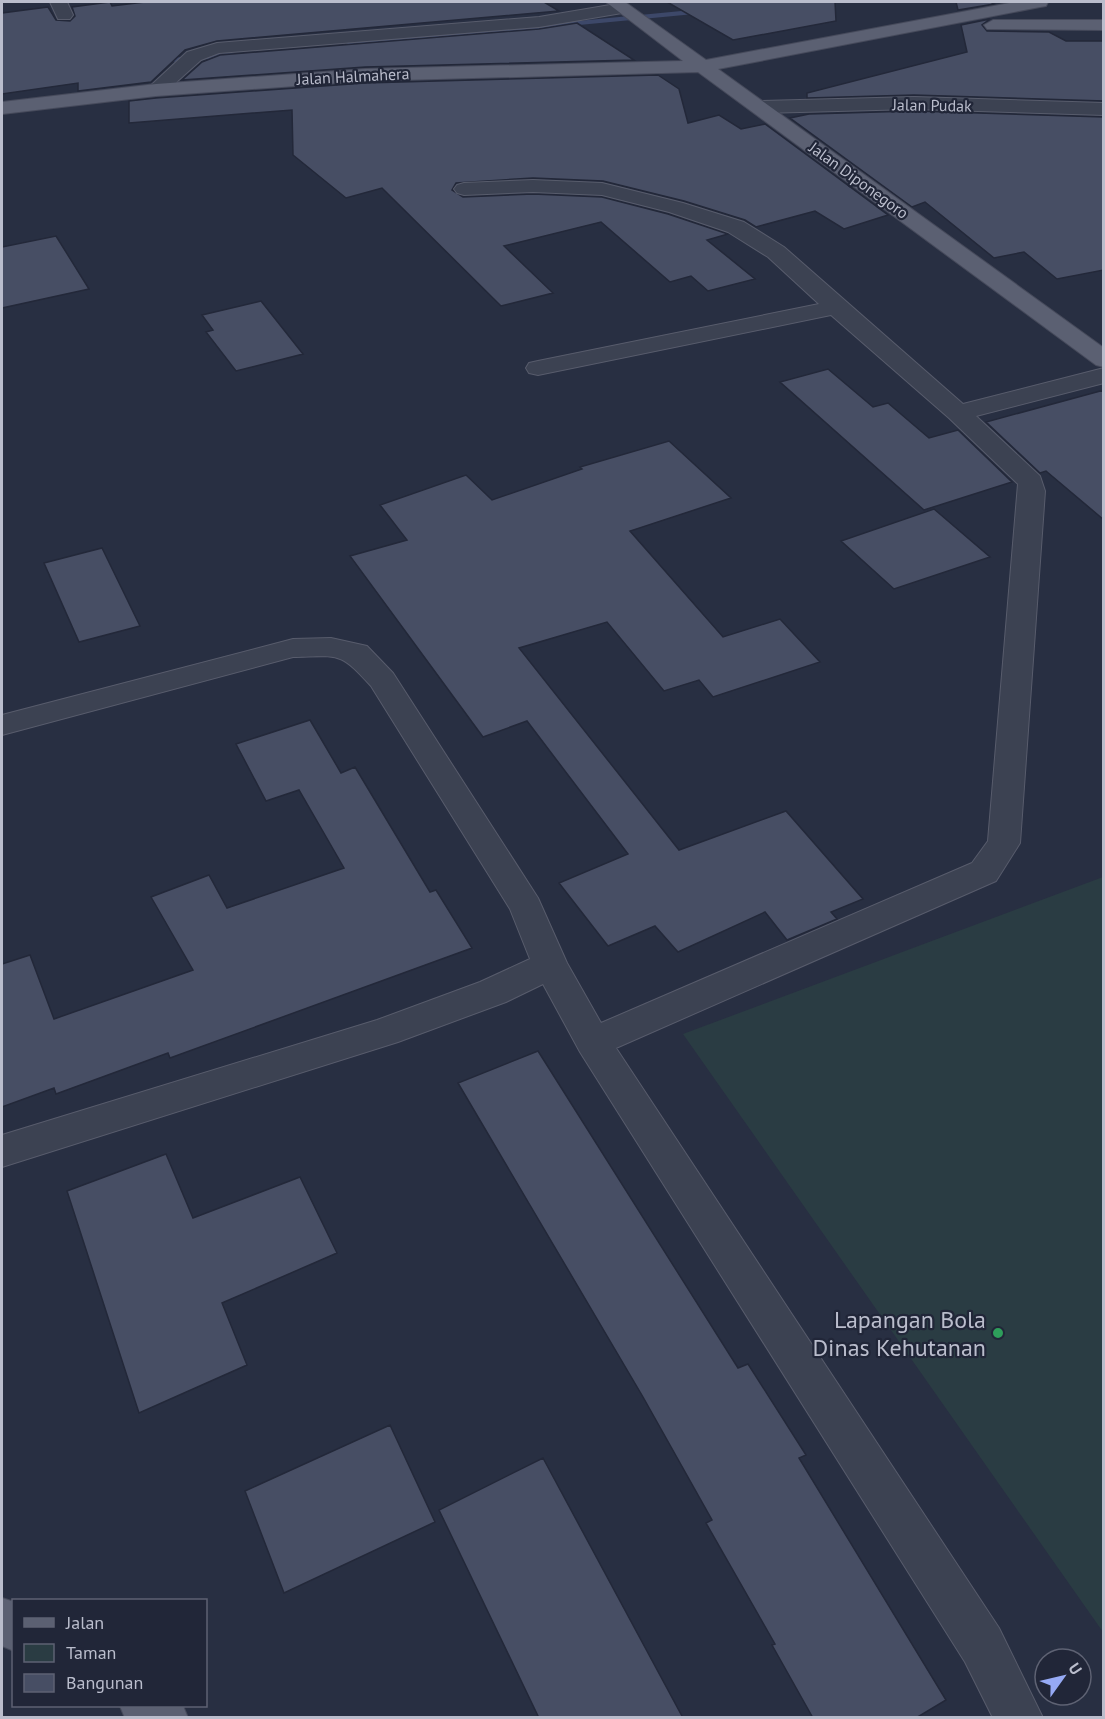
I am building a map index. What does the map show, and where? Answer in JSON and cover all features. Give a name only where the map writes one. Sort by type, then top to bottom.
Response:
[{"type":"main road","points":[[928,25],[1040,2]]},
{"type":"main road","name":"Jalan Diponegoro","points":[[621,7],[706,66],[1104,360]]},
{"type":"main road","points":[[928,25],[1104,26]]},
{"type":"main road","name":"Jalan Halmahera","points":[[2,108],[156,90],[445,72],[706,66],[928,25]]},
{"type":"main road","points":[[146,1707],[164,1718]]},
{"type":"street","name":"Jalan Halmahera","points":[[156,90],[190,59],[217,48],[539,22],[621,7]]},
{"type":"street","name":"Jalan Pudak","points":[[761,107],[914,103],[1104,109]]},
{"type":"street","points":[[464,189],[533,186],[602,189],[676,207],[736,227],[766,246],[958,413],[1030,482],[1032,491],[1004,843],[984,872],[593,1042]]},
{"type":"street","points":[[538,368],[836,307]]},
{"type":"street","points":[[958,413],[1104,375]]},
{"type":"street","points":[[2,725],[293,648],[331,647],[357,653],[382,680],[526,907],[550,965],[593,1042],[982,1645],[1019,1718]]},
{"type":"street","points":[[2,1151],[385,1032],[493,992],[550,965]]},
{"type":"green space","name":"Lapangan Bola Dinas Kehutanan","points":[[1104,877],[1103,1632],[683,1034]]},
{"type":"building","points":[[110,2],[112,6],[145,2],[544,2],[559,11],[217,41],[185,50],[151,82],[78,91],[78,83],[2,94],[2,13],[48,7],[56,20],[70,21],[75,16],[72,7]]},
{"type":"building","points":[[667,2],[835,2],[836,21],[733,40]]},
{"type":"building","points":[[956,2],[990,2],[994,4],[958,10]]},
{"type":"building","points":[[990,19],[982,25],[987,31],[1049,32],[1066,41],[1104,41],[1104,101],[914,95],[807,98],[807,93],[967,52],[961,25]]},
{"type":"building","points":[[577,23],[634,60],[365,67],[182,80],[202,62],[220,55],[539,29]]},
{"type":"building","points":[[658,75],[679,89],[688,123],[719,115],[741,129],[765,124],[888,215],[844,229],[815,211],[756,227],[745,220],[684,201],[603,181],[533,178],[456,183],[452,190],[463,197],[533,194],[602,197],[668,214],[728,234],[707,240],[755,279],[708,291],[691,276],[670,282],[601,222],[504,246],[553,293],[501,306],[382,188],[346,198],[293,155],[292,110],[129,123],[129,101],[156,98],[365,83]]},
{"type":"building","points":[[914,111],[1104,117],[1104,270],[1057,279],[1024,252],[994,258],[925,202],[912,207],[790,118],[809,114]]},
{"type":"building","points":[[56,236],[89,289],[2,308],[2,247]]},
{"type":"building","points":[[261,301],[303,354],[236,371],[206,332],[213,330],[202,315]]},
{"type":"building","points":[[828,369],[873,407],[888,403],[929,438],[958,430],[1012,482],[924,510],[780,382]]},
{"type":"building","points":[[1104,390],[1104,520],[1046,471],[1040,473],[986,422]]},
{"type":"building","points":[[669,441],[731,498],[630,531],[723,637],[780,619],[820,662],[713,697],[699,680],[664,691],[607,622],[519,648],[679,850],[786,811],[863,899],[831,912],[837,919],[787,940],[765,912],[678,952],[655,926],[608,946],[559,883],[628,854],[527,721],[483,737],[350,556],[407,540],[380,505],[466,475],[492,500],[582,469],[580,467]]},
{"type":"building","points":[[934,509],[990,557],[894,589],[841,541]]},
{"type":"building","points":[[102,548],[140,626],[79,642],[44,563]]},
{"type":"building","points":[[310,720],[341,773],[355,767],[430,892],[436,890],[472,948],[170,1058],[168,1053],[56,1094],[54,1088],[2,1107],[2,964],[30,955],[54,1019],[193,970],[151,897],[209,875],[227,908],[344,868],[299,790],[266,801],[236,744]]},
{"type":"building","points":[[538,1051],[738,1368],[748,1364],[806,1455],[799,1458],[946,1700],[916,1718],[813,1718],[772,1645],[775,1644],[706,1523],[712,1520],[643,1397],[458,1083]]},
{"type":"building","points":[[166,1154],[193,1218],[300,1177],[337,1253],[222,1303],[247,1365],[139,1413],[67,1191]]},
{"type":"building","points":[[390,1425],[435,1522],[284,1593],[245,1491]]},
{"type":"building","points":[[543,1458],[683,1718],[539,1718],[439,1510]]},
{"type":"waterway","points":[[348,45],[702,11]]},
{"type":"waterway","points":[[157,61],[233,55]]},
{"type":"place","name":"Lapangan Bola Dinas Kehutanan","points":[[998,1333]]}]
